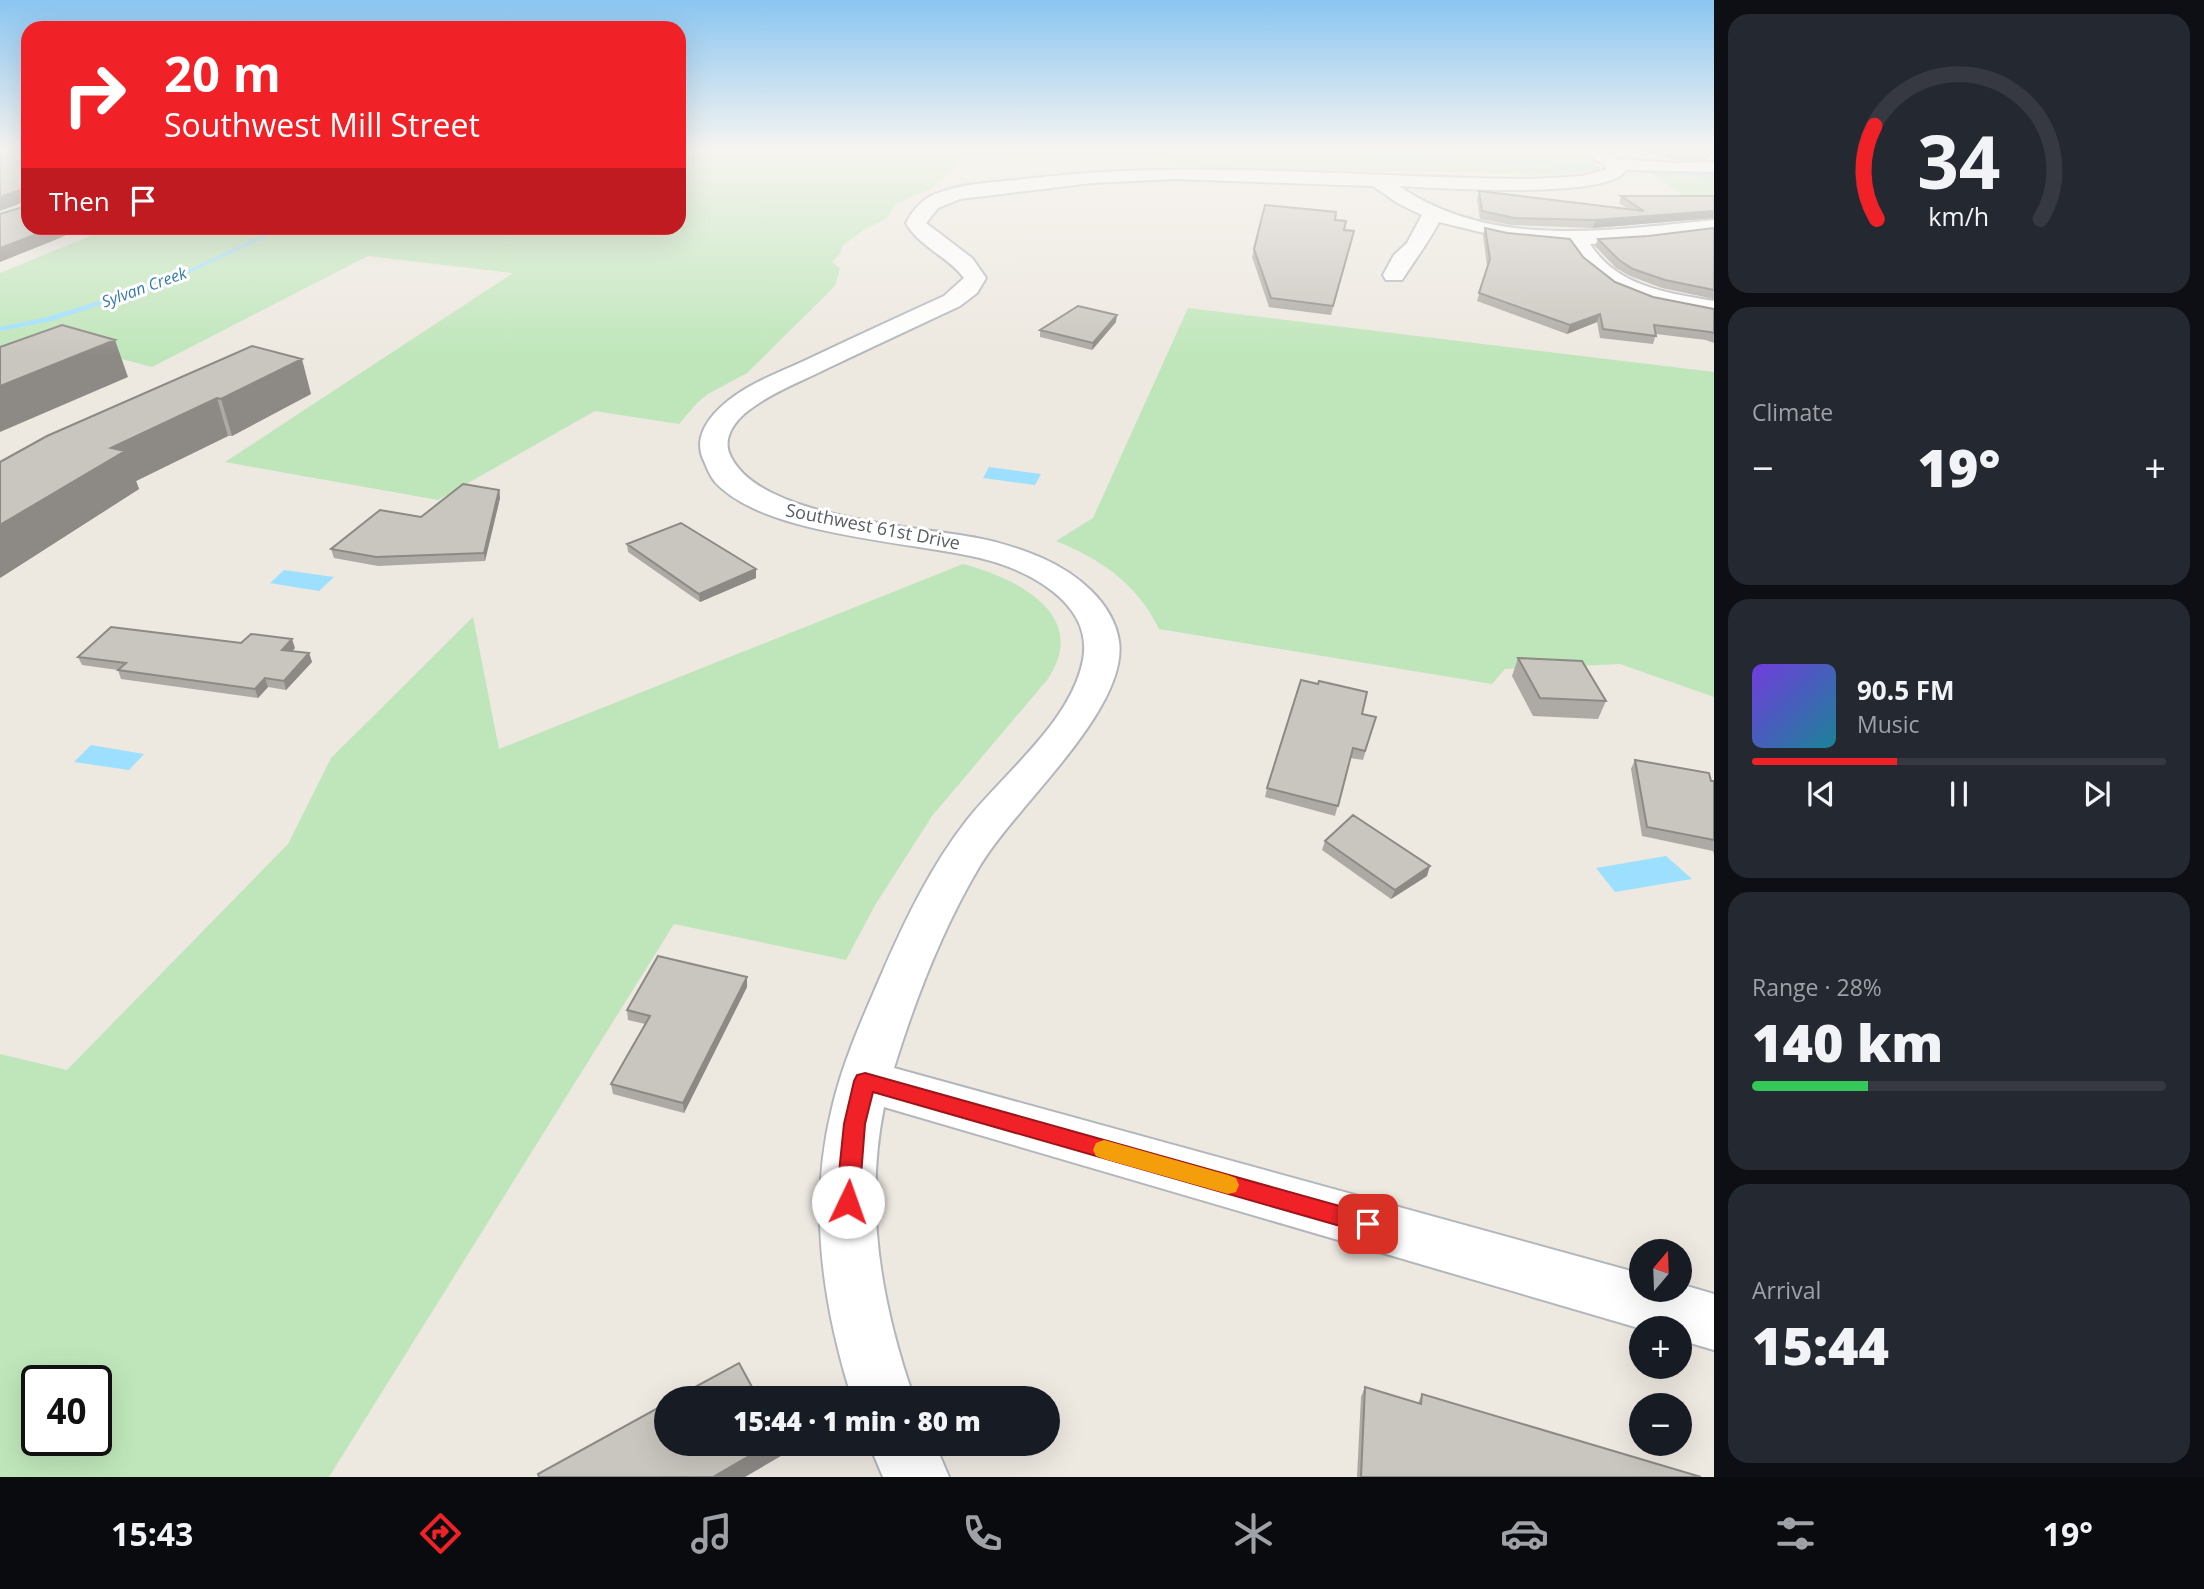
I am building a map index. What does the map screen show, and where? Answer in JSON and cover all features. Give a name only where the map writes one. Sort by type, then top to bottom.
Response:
[{"type":"street","name":"Southwest 61st Drive","points":[[880,1386],[856,1305],[848,1218],[850,1154],[865,1081],[890,1011],[929,919],[981,831],[1093,690],[1102,654],[1101,636],[1096,620],[1085,602],[1052,576],[1013,558],[983,549],[798,514],[749,495],[727,478],[715,457],[714,437],[719,426],[734,409],[764,389],[952,301],[969,288],[975,278],[971,268],[920,230],[916,222],[919,218]]},
{"type":"street","points":[[1394,275],[1416,246],[1430,218]]},
{"type":"street","points":[[1446,218],[1511,232],[1575,237],[1646,235],[1714,226]]},
{"type":"street","points":[[1575,237],[1594,265],[1624,284],[1647,294],[1714,308]]},
{"type":"street","points":[[865,1081],[1714,1322]]},
{"type":"street","points":[[907,1456],[917,1477]]},
{"type":"green space","points":[[686,218],[887,218],[865,229],[842,246],[841,253],[832,262],[840,268],[835,286],[747,373],[708,394],[679,424],[595,411],[438,500],[225,462],[513,273],[368,256],[152,367],[69,345],[0,364],[0,273],[92,235],[686,235]]},
{"type":"green space","points":[[1188,308],[1714,372],[1714,697],[1620,664],[1505,669],[1492,684],[1159,629],[1140,599],[1116,575],[1088,556],[1056,541],[1093,518]]},
{"type":"green space","points":[[963,564],[984,570],[1025,590],[1042,603],[1054,618],[1060,636],[1058,657],[1047,680],[932,816],[874,907],[846,960],[674,924],[329,1477],[0,1477],[0,1054],[67,1070],[288,844],[331,758],[473,617],[499,749]]},
{"type":"water","points":[[989,467],[1041,474],[1035,485],[983,478]]},
{"type":"water","points":[[284,570],[334,577],[319,591],[270,583]]},
{"type":"water","points":[[91,745],[144,754],[129,770],[74,762]]},
{"type":"water","points":[[1666,856],[1692,879],[1615,892],[1596,868]]},
{"type":"building","points":[[0,218],[21,218],[21,235],[34,235],[0,248]]},
{"type":"building","points":[[1262,218],[1335,218],[1346,221],[1344,230],[1354,231],[1333,306],[1271,298],[1254,249]]},
{"type":"building","points":[[1514,218],[1622,218],[1595,220]]},
{"type":"building","points":[[1485,228],[1507,233],[1570,239],[1583,257],[1615,282],[1653,297],[1714,309],[1714,333],[1654,325],[1656,336],[1603,329],[1600,314],[1570,325],[1479,293],[1490,259]]},
{"type":"building","points":[[1714,228],[1714,290],[1665,280],[1633,269],[1619,260],[1598,239],[1648,236]]},
{"type":"building","points":[[1078,306],[1117,315],[1093,343],[1040,330]]},
{"type":"building","points":[[62,325],[115,340],[0,386],[0,347]]},
{"type":"building","points":[[252,346],[302,359],[111,448],[125,451],[0,525],[0,462],[47,436]]},
{"type":"building","points":[[463,484],[499,490],[484,553],[376,557],[331,549],[380,510],[421,517]]},
{"type":"building","points":[[681,523],[756,569],[699,594],[627,544]]},
{"type":"building","points":[[111,627],[241,643],[251,634],[292,639],[282,650],[309,653],[284,681],[265,678],[255,689],[118,670],[126,663],[78,657]]},
{"type":"building","points":[[1518,658],[1582,661],[1606,701],[1540,698]]},
{"type":"building","points":[[1301,680],[1318,684],[1319,681],[1367,692],[1362,714],[1376,717],[1365,751],[1353,748],[1338,806],[1267,788]]},
{"type":"building","points":[[1635,760],[1709,773],[1711,781],[1714,781],[1714,840],[1647,827]]},
{"type":"building","points":[[1353,815],[1430,866],[1395,890],[1325,841]]},
{"type":"building","points":[[658,956],[747,977],[683,1103],[611,1084],[650,1016],[627,1010]]},
{"type":"building","points":[[739,1363],[751,1386],[697,1386]]},
{"type":"building","points":[[1365,1387],[1421,1404],[1422,1394],[1701,1477],[1361,1477]]},
{"type":"building","points":[[654,1410],[654,1456],[749,1456],[713,1477],[539,1477],[538,1474]]},
{"type":"waterway","name":"Sylvan Creek","points":[[0,329],[49,319],[168,281],[267,235]]},
{"type":"slow traffic","points":[[1104,1150],[1228,1185]]},
{"type":"route","points":[[848,1202],[854,1124],[865,1081],[1368,1224]]}]
